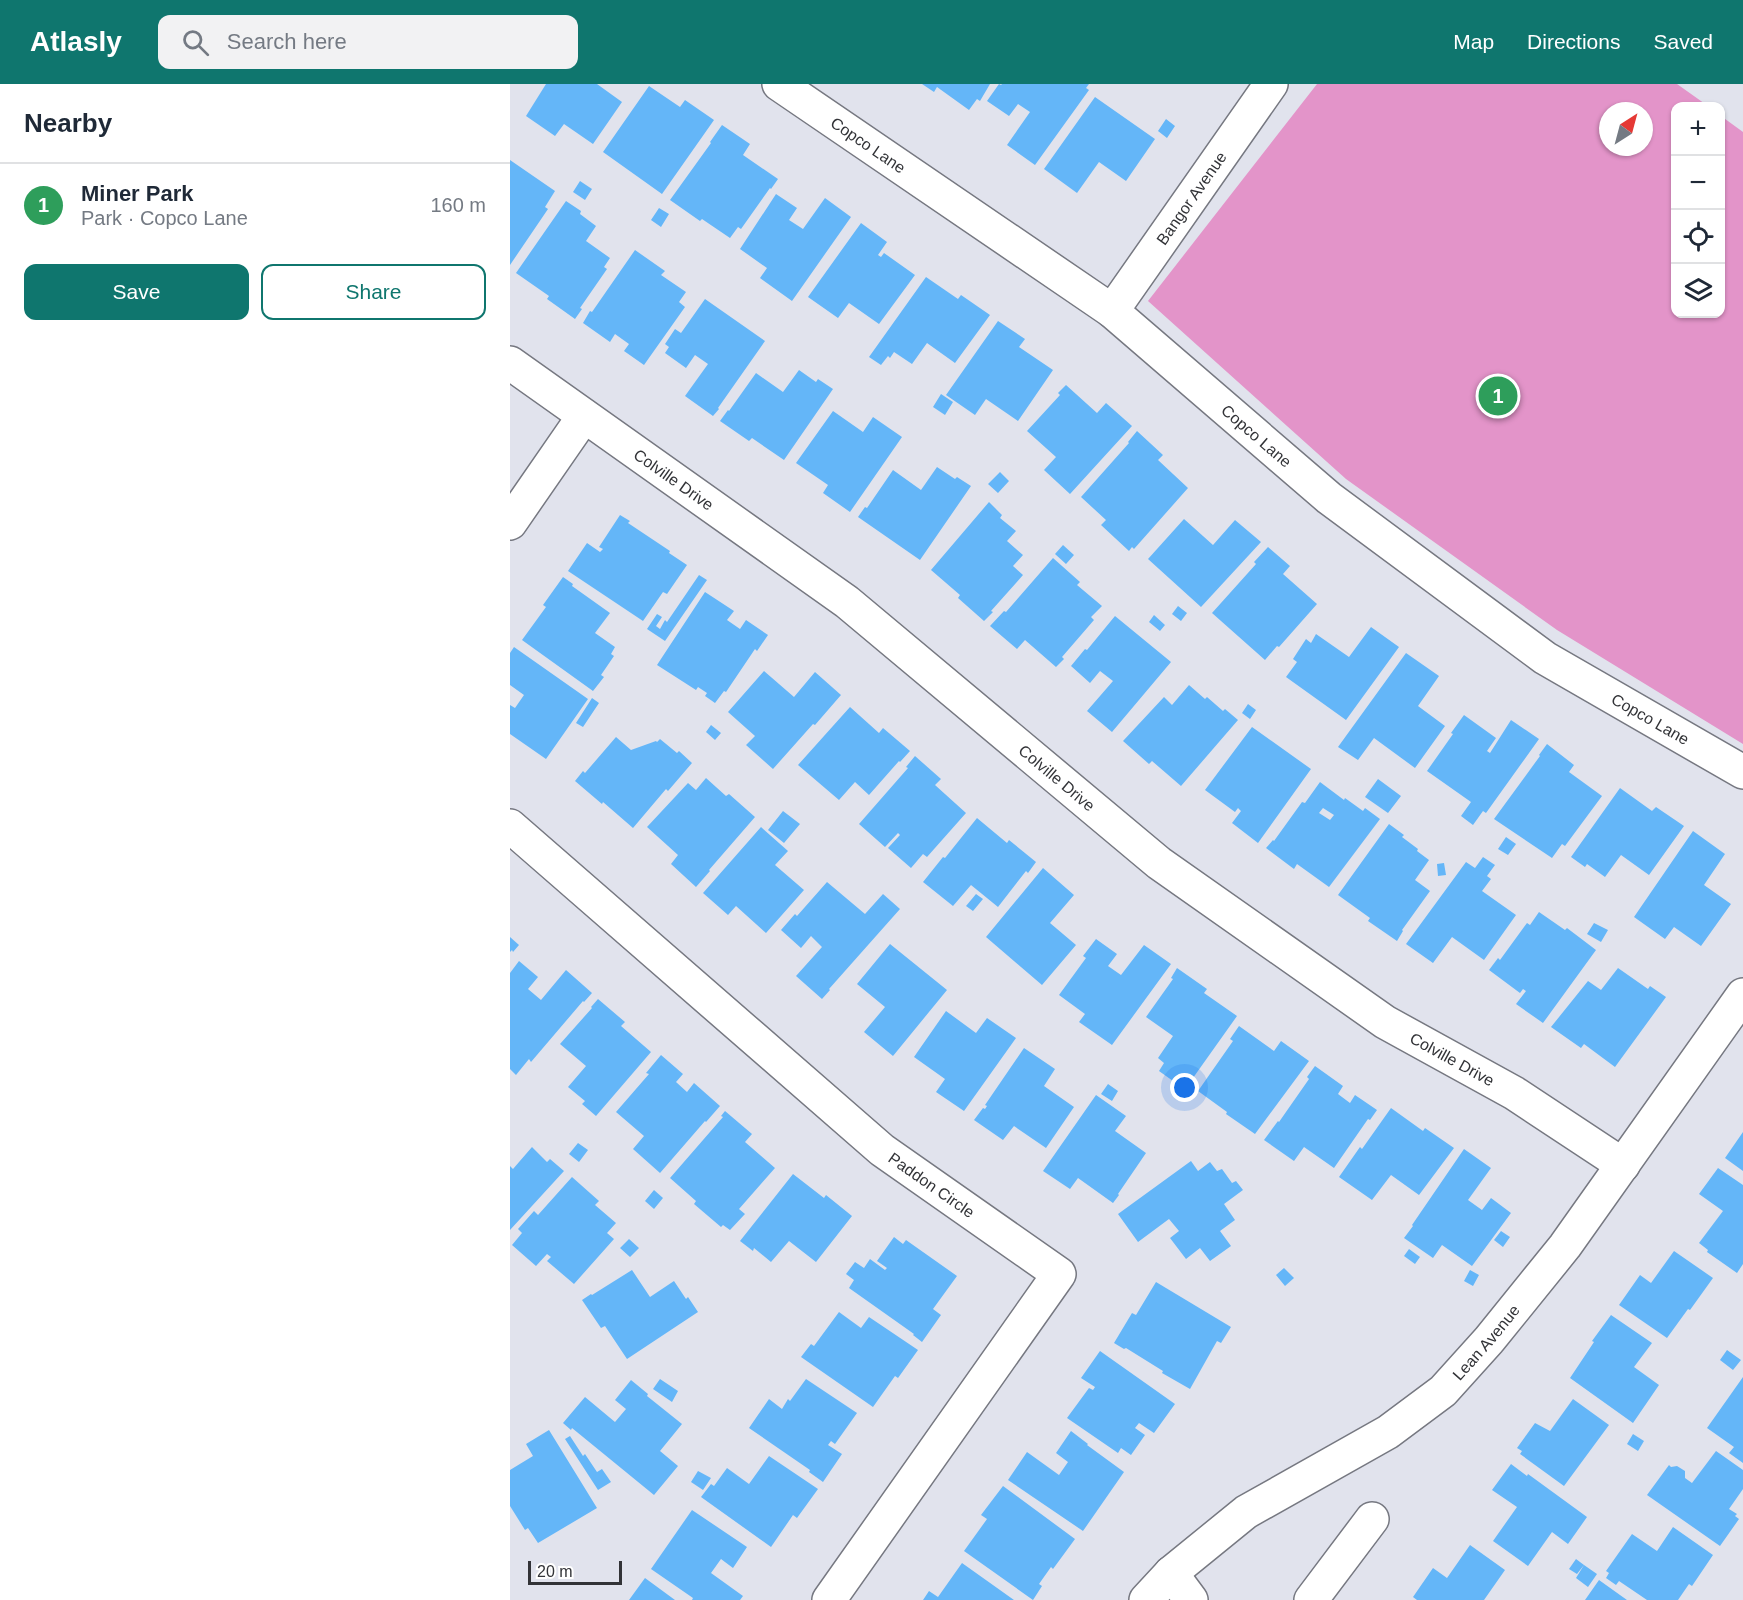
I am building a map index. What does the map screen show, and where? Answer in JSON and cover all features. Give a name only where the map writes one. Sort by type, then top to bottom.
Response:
[{"type":"street","name":"Copco Lane","points":[[779,84],[1113,311],[1329,498],[1545,658],[1743,772]]},
{"type":"street","name":"Bangor Avenue","points":[[1113,311],[1271,84]]},
{"type":"street","name":"Colville Drive","points":[[510,363],[846,602],[1159,863],[1385,1022],[1514,1093],[1623,1165]]},
{"type":"street","points":[[510,523],[584,416]]},
{"type":"street","name":"Paddon Circle","points":[[510,826],[882,1150],[1059,1274],[829,1600]]},
{"type":"street","name":"Lean Avenue","points":[[1146,1600],[1171,1573],[1246,1512],[1388,1432],[1443,1391],[1489,1340],[1565,1246],[1743,995]]},
{"type":"street","points":[[1311,1600],[1372,1519]]},
{"type":"street","points":[[1171,1573],[1191,1600]]},
{"type":"shaded area","points":[[1317,84],[1677,84],[1702,102],[1671,102],[1671,318],[1725,318],[1725,119],[1743,132],[1743,744],[1557,630],[1346,479],[1148,301]]},
{"type":"building","points":[[546,84],[597,84],[622,102],[593,144],[564,124],[555,136],[526,116]]},
{"type":"building","points":[[922,84],[990,84],[980,101],[977,99],[969,110],[937,87],[934,92]]},
{"type":"building","points":[[999,84],[1089,84],[1086,88],[1089,90],[1035,165],[1007,145],[1030,112],[1018,104],[1009,116],[987,101]]},
{"type":"building","points":[[649,86],[680,107],[685,100],[714,120],[662,194],[603,152]]},
{"type":"building","points":[[1095,97],[1155,139],[1126,181],[1099,162],[1077,193],[1044,169]]},
{"type":"building","points":[[1166,119],[1175,126],[1167,138],[1158,131]]},
{"type":"building","points":[[722,125],[750,144],[743,155],[778,179],[741,229],[738,227],[730,238],[670,200]]},
{"type":"building","points":[[510,160],[555,191],[545,207],[548,209],[510,265]]},
{"type":"building","points":[[580,181],[592,189],[585,200],[573,192]]},
{"type":"building","points":[[776,194],[797,208],[789,220],[803,229],[825,198],[851,217],[792,301],[760,278],[767,268],[740,249]]},
{"type":"building","points":[[566,201],[581,211],[580,214],[596,226],[586,241],[610,258],[604,267],[607,269],[575,319],[547,299],[549,296],[516,273]]},
{"type":"building","points":[[659,208],[669,214],[661,227],[651,220]]},
{"type":"building","points":[[861,223],[887,242],[878,255],[881,257],[884,253],[915,275],[879,324],[849,303],[838,318],[808,297]]},
{"type":"building","points":[[635,250],[665,271],[661,275],[686,292],[679,302],[685,307],[644,365],[624,351],[629,344],[615,334],[610,342],[583,323]]},
{"type":"building","points":[[926,277],[958,299],[961,295],[990,315],[955,363],[927,343],[912,364],[894,352],[881,365],[869,357]]},
{"type":"building","points":[[705,299],[765,341],[713,416],[685,396],[708,364],[695,355],[686,368],[665,353],[669,347],[665,344],[675,329],[681,333]]},
{"type":"building","points":[[998,321],[1025,339],[1019,347],[1053,370],[1018,421],[986,399],[975,415],[946,395]]},
{"type":"building","points":[[799,370],[816,382],[818,379],[833,389],[784,460],[752,438],[749,441],[720,421],[756,373],[783,392]]},
{"type":"building","points":[[1066,385],[1097,413],[1106,403],[1132,426],[1070,494],[1044,470],[1056,457],[1027,431],[1060,395],[1058,393]]},
{"type":"building","points":[[941,394],[953,402],[945,415],[933,407]]},
{"type":"building","points":[[833,411],[863,432],[873,417],[902,437],[850,512],[823,493],[828,485],[796,463]]},
{"type":"building","points":[[1137,431],[1163,455],[1158,460],[1188,488],[1134,549],[1132,547],[1129,551],[1101,525],[1106,520],[1081,497]]},
{"type":"building","points":[[937,467],[971,486],[920,560],[858,517],[865,507],[867,508],[893,470],[921,490]]},
{"type":"building","points":[[1000,472],[1009,481],[998,493],[988,484]]},
{"type":"building","points":[[989,502],[1002,515],[1000,518],[1016,531],[1007,541],[1023,555],[1013,566],[1023,575],[984,621],[958,598],[960,595],[931,570]]},
{"type":"building","points":[[620,515],[687,565],[667,594],[663,592],[643,621],[568,571],[587,543],[600,552],[603,549],[599,547]]},
{"type":"building","points":[[1184,519],[1213,545],[1235,520],[1261,542],[1201,607],[1148,559]]},
{"type":"building","points":[[1063,545],[1074,555],[1066,564],[1055,554]]},
{"type":"building","points":[[1268,547],[1290,566],[1283,574],[1317,604],[1265,660],[1212,613],[1256,564],[1254,562]]},
{"type":"building","points":[[1053,558],[1080,582],[1077,585],[1102,606],[1091,617],[1094,620],[1056,667],[1025,640],[1017,649],[990,626],[1004,611],[1006,612]]},
{"type":"building","points":[[699,575],[707,580],[665,641],[647,629],[657,614],[662,617],[656,626],[660,629],[665,620],[667,622]]},
{"type":"building","points":[[563,577],[610,613],[595,633],[615,647],[611,654],[614,656],[601,675],[604,677],[593,691],[522,640],[546,607],[543,605]]},
{"type":"building","points":[[705,592],[734,611],[727,620],[740,629],[746,620],[768,635],[757,651],[755,649],[726,692],[724,691],[715,703],[698,687],[696,690],[657,665]]},
{"type":"building","points":[[1178,606],[1187,613],[1181,621],[1172,614]]},
{"type":"building","points":[[1154,615],[1165,625],[1160,631],[1149,622]]},
{"type":"building","points":[[1115,616],[1171,662],[1112,732],[1087,711],[1113,681],[1100,671],[1090,683],[1071,666]]},
{"type":"building","points":[[1371,627],[1399,647],[1346,720],[1286,677],[1297,662],[1293,659],[1306,639],[1311,643],[1316,634],[1349,657]]},
{"type":"building","points":[[514,647],[588,699],[546,759],[510,734],[510,705],[515,708],[524,695],[510,685],[510,653]]},
{"type":"building","points":[[1406,653],[1439,676],[1418,706],[1445,726],[1415,768],[1374,738],[1358,760],[1338,747]]},
{"type":"building","points":[[764,671],[794,697],[815,672],[841,695],[773,769],[746,745],[755,736],[728,712]]},
{"type":"building","points":[[1189,685],[1205,699],[1207,697],[1238,720],[1181,786],[1152,761],[1149,764],[1123,741],[1164,697],[1172,705]]},
{"type":"building","points":[[592,698],[599,703],[583,727],[576,723]]},
{"type":"building","points":[[1248,704],[1256,710],[1250,719],[1242,713]]},
{"type":"building","points":[[850,707],[879,733],[883,728],[910,751],[869,795],[855,782],[839,800],[798,765]]},
{"type":"building","points":[[1464,715],[1496,738],[1487,751],[1490,753],[1511,720],[1539,739],[1486,813],[1483,811],[1473,825],[1461,816],[1471,802],[1427,771]]},
{"type":"building","points":[[711,725],[721,733],[715,740],[706,732]]},
{"type":"building","points":[[1252,727],[1311,769],[1258,843],[1232,823],[1241,811],[1238,808],[1235,812],[1205,790]]},
{"type":"building","points":[[616,737],[631,750],[660,739],[692,763],[633,828],[575,781],[583,771],[585,773]]},
{"type":"building","points":[[1547,744],[1574,765],[1569,772],[1602,796],[1565,846],[1562,844],[1552,858],[1494,819]]},
{"type":"building","points":[[915,756],[941,779],[935,785],[966,813],[927,857],[923,854],[911,868],[888,848],[900,835],[898,833],[885,847],[859,824],[908,768],[906,767]]},
{"type":"building","points":[[706,778],[726,796],[729,794],[755,817],[696,887],[671,864],[678,855],[647,827],[688,783],[696,790]]},
{"type":"building","points":[[1378,779],[1401,796],[1388,813],[1365,797]]},
{"type":"building","points":[[1320,782],[1344,800],[1345,798],[1363,811],[1365,808],[1380,819],[1329,887],[1297,864],[1294,869],[1266,848],[1274,841],[1302,802],[1305,803]],"holes":[[[1323,808],[1334,815],[1330,820],[1319,813]]]},
{"type":"building","points":[[1620,788],[1652,811],[1656,807],[1684,826],[1649,875],[1621,855],[1605,877],[1587,864],[1585,867],[1571,857]]},
{"type":"building","points":[[783,811],[800,824],[784,843],[768,830]]},
{"type":"building","points":[[977,818],[1007,843],[1009,840],[1036,862],[1028,873],[1026,871],[998,907],[971,885],[953,906],[923,882]]},
{"type":"building","points":[[1389,824],[1404,835],[1402,837],[1429,860],[1415,880],[1430,891],[1402,930],[1397,941],[1368,921],[1370,918],[1338,895]]},
{"type":"building","points":[[761,827],[788,851],[775,865],[804,890],[766,933],[736,906],[728,915],[703,893]]},
{"type":"building","points":[[1693,831],[1725,854],[1704,885],[1731,904],[1701,946],[1674,927],[1665,939],[1634,917]]},
{"type":"building","points":[[1506,837],[1516,844],[1508,855],[1498,849]]},
{"type":"building","points":[[1483,857],[1495,865],[1487,876],[1491,879],[1482,891],[1516,915],[1484,960],[1452,937],[1433,963],[1406,944],[1466,862],[1475,868]]},
{"type":"building","points":[[1444,863],[1446,875],[1438,876],[1437,864]]},
{"type":"building","points":[[1043,868],[1074,895],[1050,923],[1076,945],[1042,985],[986,937]]},
{"type":"building","points":[[827,882],[865,914],[883,894],[900,909],[822,999],[796,976],[822,947],[811,936],[801,948],[781,930],[795,914],[797,916]]},
{"type":"building","points":[[976,894],[983,899],[973,911],[966,906]]},
{"type":"building","points":[[1539,912],[1565,930],[1567,928],[1596,950],[1543,1023],[1516,1004],[1526,991],[1523,989],[1520,993],[1489,970],[1498,958],[1500,960],[1527,923],[1530,925]]},
{"type":"building","points":[[1594,923],[1608,930],[1601,942],[1587,934]]},
{"type":"building","points":[[510,937],[519,945],[513,952],[512,950],[510,952]]},
{"type":"building","points":[[1096,939],[1117,954],[1108,966],[1121,975],[1144,945],[1171,964],[1112,1045],[1079,1022],[1085,1014],[1059,995],[1086,958],[1083,956]]},
{"type":"building","points":[[890,944],[947,990],[893,1056],[864,1032],[885,1007],[857,984]]},
{"type":"building","points":[[519,961],[538,977],[528,989],[541,1000],[566,970],[592,993],[531,1062],[529,1059],[516,1075],[510,1069],[510,973]]},
{"type":"building","points":[[1177,968],[1207,989],[1204,993],[1237,1016],[1188,1085],[1176,1076],[1173,1081],[1159,1071],[1164,1063],[1158,1058],[1173,1036],[1146,1017],[1173,979],[1171,978]]},
{"type":"building","points":[[1618,968],[1648,989],[1650,986],[1666,997],[1615,1067],[1584,1044],[1581,1048],[1551,1027],[1588,981],[1601,990]]},
{"type":"building","points":[[598,999],[625,1022],[621,1026],[651,1052],[596,1116],[582,1104],[585,1101],[568,1087],[586,1066],[560,1044]]},
{"type":"building","points":[[946,1011],[976,1033],[987,1018],[1016,1038],[964,1111],[936,1092],[945,1079],[914,1057]]},
{"type":"building","points":[[1239,1026],[1274,1051],[1281,1041],[1309,1061],[1255,1134],[1198,1091],[1233,1041],[1230,1039]]},
{"type":"building","points":[[1024,1048],[1055,1069],[1044,1086],[1074,1107],[1046,1148],[1014,1126],[1003,1140],[974,1120],[983,1108],[985,1109],[987,1106],[985,1105]]},
{"type":"building","points":[[661,1055],[683,1074],[676,1082],[687,1092],[694,1083],[720,1106],[660,1173],[633,1149],[644,1136],[616,1112],[649,1074],[646,1073]]},
{"type":"building","points":[[1315,1066],[1343,1086],[1338,1094],[1350,1103],[1355,1095],[1377,1110],[1370,1120],[1368,1119],[1334,1168],[1304,1147],[1294,1161],[1264,1140],[1309,1079],[1307,1077]]},
{"type":"building","points":[[1108,1084],[1118,1091],[1112,1101],[1101,1094]]},
{"type":"building","points":[[1096,1095],[1126,1116],[1115,1131],[1146,1153],[1113,1203],[1078,1178],[1070,1189],[1043,1171]]},
{"type":"building","points":[[1391,1108],[1423,1131],[1425,1128],[1454,1148],[1419,1195],[1391,1175],[1372,1200],[1339,1177]]},
{"type":"building","points":[[725,1111],[752,1134],[745,1142],[775,1168],[739,1209],[745,1214],[730,1230],[723,1225],[721,1227],[694,1204],[696,1201],[670,1178],[723,1117],[721,1116]]},
{"type":"building","points":[[1743,1132],[1743,1171],[1725,1158]]},
{"type":"building","points":[[578,1143],[588,1150],[579,1162],[569,1154]]},
{"type":"building","points":[[532,1147],[547,1162],[550,1159],[564,1171],[510,1230],[510,1166],[513,1169]]},
{"type":"building","points":[[1464,1149],[1491,1168],[1468,1200],[1482,1210],[1491,1198],[1511,1213],[1472,1266],[1442,1245],[1433,1258],[1404,1238]]},
{"type":"building","points":[[1191,1161],[1198,1171],[1210,1162],[1217,1171],[1222,1169],[1232,1183],[1236,1181],[1243,1190],[1224,1204],[1235,1220],[1220,1231],[1231,1246],[1210,1261],[1200,1248],[1186,1259],[1170,1238],[1179,1231],[1169,1219],[1138,1242],[1118,1214]]},
{"type":"building","points":[[1718,1168],[1743,1185],[1743,1264],[1737,1273],[1707,1252],[1708,1250],[1699,1243],[1723,1211],[1699,1194]]},
{"type":"building","points":[[793,1174],[824,1198],[826,1195],[852,1216],[816,1262],[789,1241],[771,1262],[754,1248],[753,1251],[740,1241]]},
{"type":"building","points":[[572,1177],[599,1201],[595,1205],[616,1223],[607,1233],[614,1239],[574,1284],[547,1261],[551,1257],[547,1254],[536,1266],[512,1245],[522,1233],[518,1229],[534,1211],[538,1215]]},
{"type":"building","points":[[654,1190],[663,1198],[654,1209],[645,1201]]},
{"type":"building","points":[[1501,1231],[1510,1237],[1503,1247],[1494,1240]]},
{"type":"building","points":[[894,1237],[903,1244],[906,1240],[957,1276],[933,1309],[941,1315],[922,1342],[849,1288],[854,1280],[846,1274],[855,1262],[864,1268],[870,1259],[885,1270],[887,1268],[877,1261]]},
{"type":"building","points":[[629,1239],[639,1248],[630,1257],[620,1248]]},
{"type":"building","points":[[1409,1249],[1420,1257],[1415,1264],[1404,1256]]},
{"type":"building","points":[[1674,1251],[1713,1278],[1667,1338],[1619,1305],[1640,1275],[1651,1283]]},
{"type":"building","points":[[1284,1268],[1294,1278],[1285,1286],[1276,1275]]},
{"type":"building","points":[[632,1270],[650,1297],[674,1281],[698,1312],[627,1359],[605,1326],[601,1328],[582,1300]]},
{"type":"building","points":[[1470,1270],[1479,1275],[1473,1286],[1464,1281]]},
{"type":"building","points":[[1156,1282],[1231,1327],[1221,1343],[1217,1341],[1190,1389],[1126,1348],[1114,1343],[1132,1313],[1136,1315]]},
{"type":"building","points":[[839,1312],[861,1328],[869,1317],[918,1350],[898,1378],[895,1376],[873,1407],[801,1357],[811,1344],[814,1346]]},
{"type":"building","points":[[1611,1315],[1652,1343],[1634,1367],[1659,1385],[1633,1423],[1570,1378]]},
{"type":"building","points":[[1727,1350],[1741,1360],[1733,1370],[1720,1360]]},
{"type":"building","points":[[1100,1351],[1175,1404],[1154,1433],[1139,1423],[1135,1428],[1145,1435],[1131,1455],[1121,1448],[1118,1453],[1067,1418],[1089,1388],[1093,1390],[1095,1387],[1081,1378]]},
{"type":"building","points":[[1743,1377],[1743,1463],[1729,1453],[1734,1447],[1707,1428]]},
{"type":"building","points":[[660,1379],[678,1391],[672,1402],[653,1389]]},
{"type":"building","points":[[806,1379],[857,1413],[835,1444],[831,1441],[828,1445],[842,1454],[823,1482],[809,1472],[810,1470],[749,1428],[769,1399],[782,1409]]},
{"type":"building","points":[[631,1380],[682,1424],[660,1451],[678,1466],[654,1495],[563,1423],[585,1397],[615,1422],[626,1409],[615,1400]]},
{"type":"building","points":[[1573,1399],[1609,1425],[1564,1486],[1520,1454],[1522,1451],[1517,1448],[1535,1423],[1550,1431]]},
{"type":"building","points":[[549,1430],[597,1508],[538,1543],[528,1528],[525,1530],[510,1506],[510,1470],[533,1456],[526,1444]]},
{"type":"building","points":[[1071,1431],[1124,1472],[1083,1531],[1008,1480],[1027,1452],[1059,1475],[1068,1462],[1056,1453]]},
{"type":"building","points":[[1633,1434],[1644,1441],[1638,1451],[1627,1444]]},
{"type":"building","points":[[570,1436],[597,1472],[602,1469],[611,1482],[598,1490],[565,1439]]},
{"type":"building","points":[[1716,1451],[1743,1470],[1743,1489],[1729,1509],[1737,1514],[1735,1516],[1739,1519],[1720,1546],[1647,1495],[1669,1465],[1677,1466],[1685,1471],[1685,1478],[1692,1483]]},
{"type":"building","points":[[769,1456],[818,1489],[797,1518],[793,1515],[771,1547],[701,1497],[711,1484],[714,1486],[727,1468],[749,1484]]},
{"type":"building","points":[[1511,1464],[1587,1517],[1568,1544],[1552,1532],[1528,1566],[1493,1541],[1517,1507],[1492,1490]]},
{"type":"building","points":[[698,1471],[711,1478],[703,1490],[691,1482]]},
{"type":"building","points":[[1003,1486],[1075,1539],[1039,1584],[1042,1586],[1033,1600],[964,1551],[987,1519],[981,1515]]},
{"type":"building","points":[[692,1510],[747,1547],[733,1568],[721,1559],[711,1573],[743,1596],[740,1600],[692,1600],[693,1598],[651,1569]]},
{"type":"building","points":[[1673,1527],[1713,1555],[1692,1586],[1689,1584],[1678,1600],[1647,1600],[1619,1581],[1616,1585],[1606,1578],[1609,1573],[1606,1571],[1632,1534],[1657,1551]]},
{"type":"building","points":[[1470,1545],[1505,1570],[1484,1600],[1417,1600],[1413,1597],[1433,1568],[1447,1578]]},
{"type":"building","points":[[1576,1559],[1584,1565],[1577,1574],[1569,1569]]},
{"type":"building","points":[[962,1563],[1014,1600],[923,1600],[929,1591],[938,1597]]},
{"type":"building","points":[[1584,1565],[1597,1574],[1588,1587],[1576,1578]]},
{"type":"building","points":[[645,1578],[675,1600],[629,1600]]},
{"type":"building","points":[[1599,1580],[1627,1600],[1585,1600]]},
{"type":"place","name":"Miner Park","points":[[1498,396]]}]
